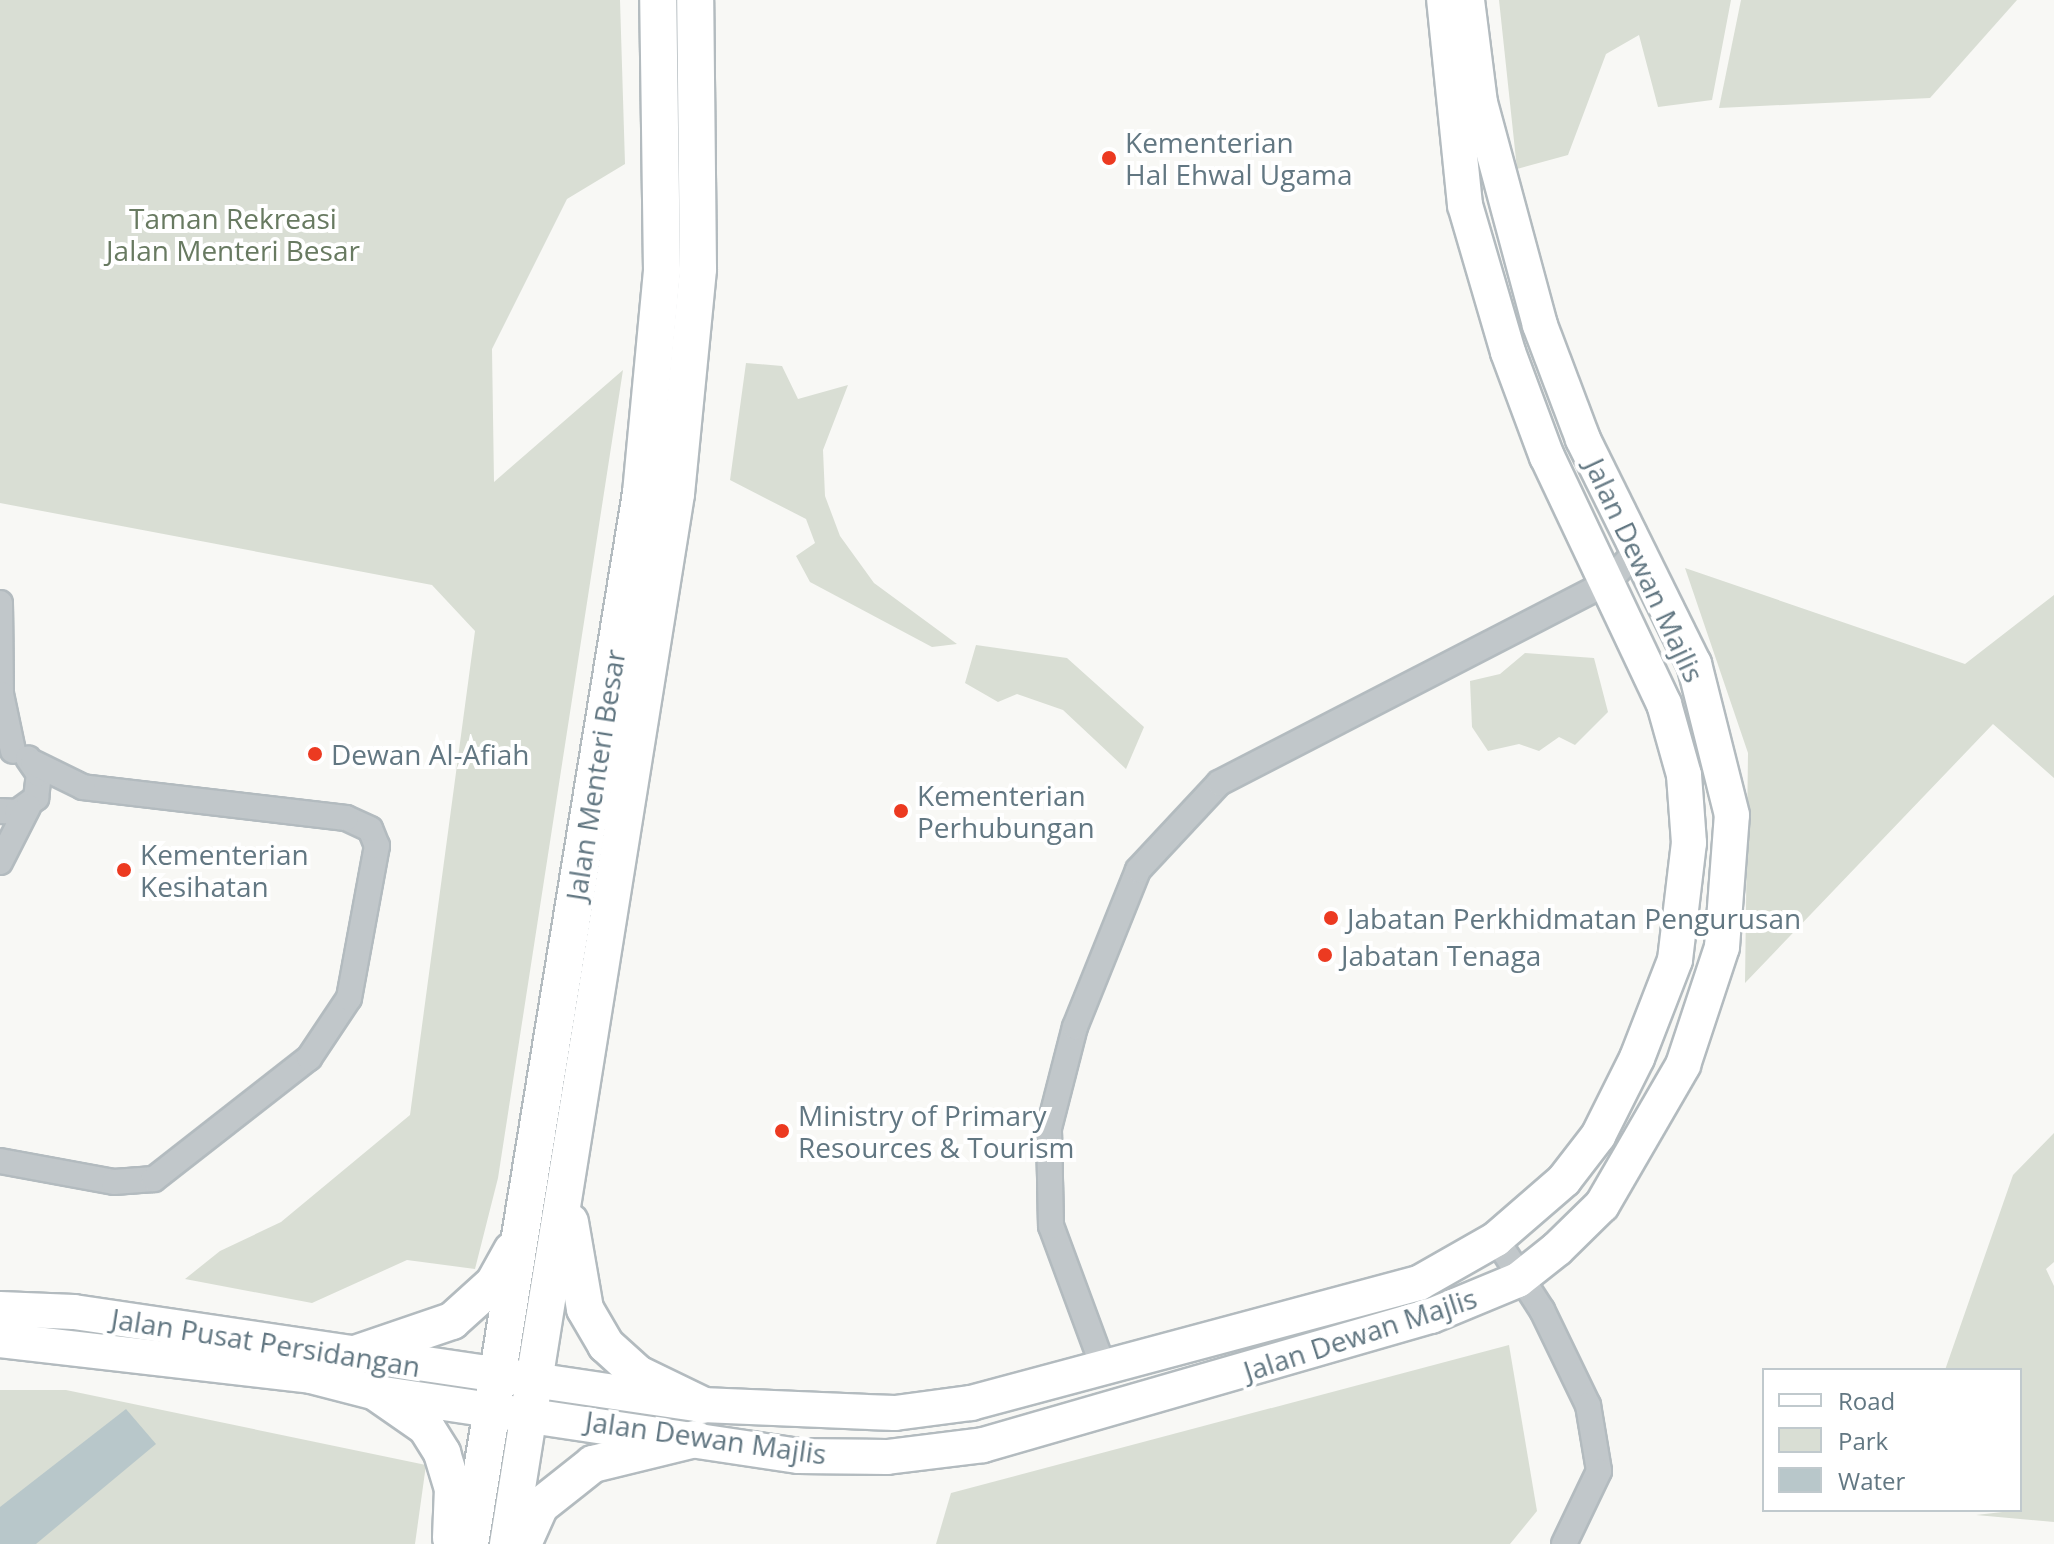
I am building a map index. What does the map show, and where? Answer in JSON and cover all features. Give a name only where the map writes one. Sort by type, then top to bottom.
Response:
[{"type":"main road","name":"Jalan Menteri Besar","points":[[470,1544],[641,493],[662,271],[658,0]]},
{"type":"main road","name":"Jalan Menteri Besar","points":[[508,1544],[676,494],[698,269],[695,0]]},
{"type":"main road","points":[[523,1544],[540,1506],[583,1470],[698,1422],[606,1345],[585,1309],[571,1252],[569,1149]]},
{"type":"main road","points":[[349,1356],[452,1321],[494,1283],[519,1237]]},
{"type":"main road","points":[[377,1393],[426,1427],[442,1453],[453,1488],[451,1544]]},
{"type":"street","name":"Jalan Dewan Majlis","points":[[698,1422],[895,1413],[971,1403],[1323,1312],[1454,1267],[1496,1239],[1564,1180],[1598,1136],[1675,960],[1689,843],[1684,775],[1664,704],[1536,427],[1465,205],[1444,0]]},
{"type":"street","name":"Jalan Dewan Majlis","points":[[531,1395],[698,1422],[828,1457],[983,1445],[1466,1303],[1518,1280],[1602,1205],[1636,1152],[1683,1065],[1722,947],[1732,815],[1718,741],[1694,664],[1636,552],[1540,325],[1480,103],[1467,0]]},
{"type":"street","points":[[1104,1369],[1051,1226],[1049,1128],[1075,1027],[1138,870],[1219,783],[1607,583],[1636,552]]},
{"type":"street","points":[[0,603],[1,694],[16,755],[32,802],[0,862]]},
{"type":"street","points":[[0,1161],[114,1182],[154,1179],[309,1058],[349,998],[376,857],[370,829],[346,818],[83,787],[16,755]]},
{"type":"street","points":[[0,811],[83,787]]},
{"type":"street","points":[[1496,1239],[1518,1280],[1542,1310],[1588,1405],[1599,1471],[1564,1544]]},
{"type":"street","points":[[1454,1267],[1466,1303]]},
{"type":"street","name":"Jalan Pusat Persidangan","points":[[0,1309],[74,1312],[349,1356],[494,1392]]},
{"type":"street","name":"Jalan Pusat Persidangan","points":[[0,1340],[311,1376],[377,1393],[494,1392],[531,1395]]},
{"type":"green space","name":"Taman Rekreasi Jalan Menteri Besar","points":[[0,0],[620,0],[625,164],[567,199],[492,349],[494,482],[623,370],[498,1178],[475,1269],[407,1260],[312,1303],[185,1279],[220,1251],[281,1222],[410,1115],[475,631],[432,585],[0,503]]},
{"type":"green space","points":[[1499,0],[1731,0],[1712,100],[1658,107],[1639,35],[1606,54],[1568,155],[1517,169]]},
{"type":"green space","points":[[1741,0],[2017,0],[1930,98],[1719,108]]},
{"type":"green space","points":[[746,363],[782,366],[798,399],[848,385],[823,450],[825,496],[840,536],[874,583],[957,644],[932,647],[810,582],[796,556],[815,543],[806,519],[730,480]]},
{"type":"green space","points":[[1685,568],[1965,664],[2054,595],[2054,778],[1993,724],[1745,983],[1748,753]]},
{"type":"green space","points":[[976,645],[1067,658],[1144,727],[1126,769],[1063,710],[1017,694],[998,702],[965,683]]},
{"type":"green space","points":[[1525,653],[1594,658],[1608,712],[1575,745],[1559,737],[1539,751],[1519,744],[1488,751],[1472,727],[1470,681],[1500,674]]},
{"type":"green space","points":[[2054,1133],[2054,1262],[2046,1269],[2054,1286],[2054,1522],[1976,1515],[2022,1512],[2022,1368],[1946,1368],[2013,1175]]},
{"type":"green space","points":[[1509,1345],[1537,1511],[1510,1544],[936,1544],[951,1493]]},
{"type":"green space","points":[[0,1390],[66,1390],[426,1465],[415,1544],[0,1544]]},
{"type":"water","points":[[126,1409],[156,1444],[36,1544],[0,1544],[0,1507]]},
{"type":"place","name":"Kementerian Hal Ehwal Ugama","points":[[1109,158]]},
{"type":"place","name":"Dewan Al-Afiah","points":[[315,754]]},
{"type":"place","name":"Kementerian Perhubungan","points":[[901,811]]},
{"type":"place","name":"Kementerian Kesihatan","points":[[124,870]]},
{"type":"place","name":"Jabatan Perkhidmatan Pengurusan","points":[[1331,918]]},
{"type":"place","name":"Jabatan Tenaga","points":[[1325,955]]},
{"type":"place","name":"Ministry of Primary Resources & Tourism","points":[[782,1131]]}]
